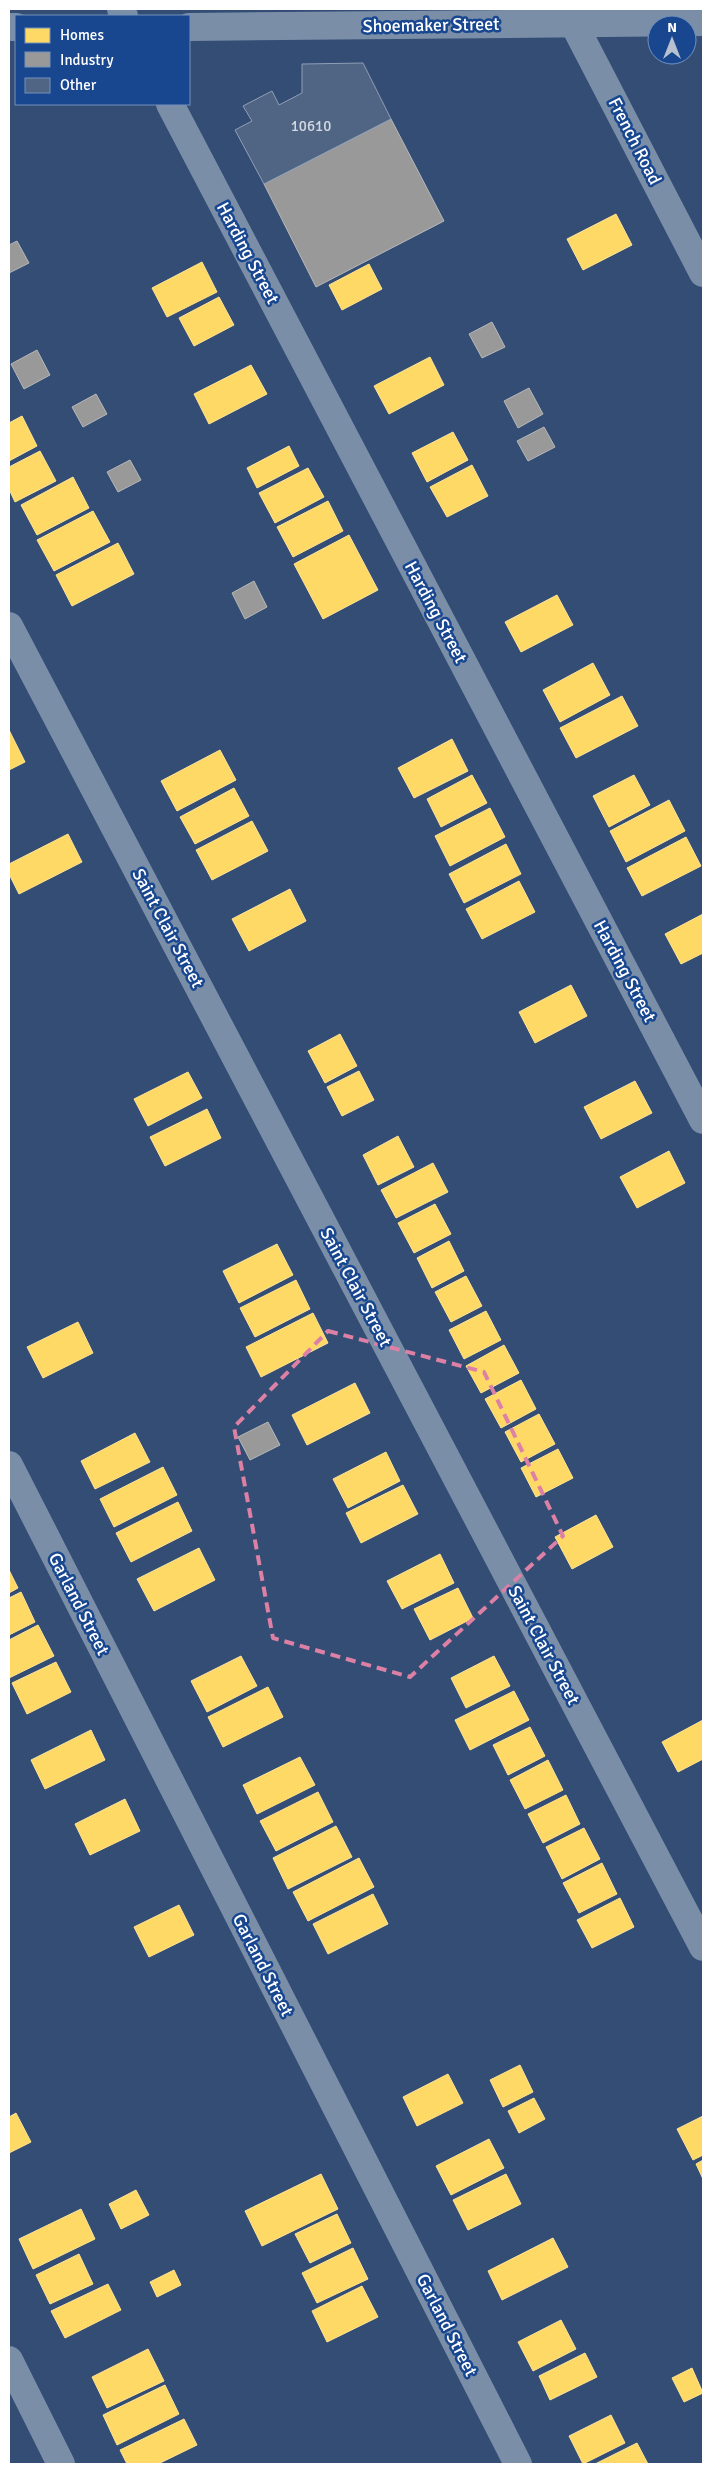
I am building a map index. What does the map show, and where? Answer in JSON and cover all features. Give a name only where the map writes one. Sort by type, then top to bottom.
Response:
[{"type":"street","name":"Shoemaker Street","points":[[190,27],[570,16],[703,22]]},
{"type":"street","name":"French Road","points":[[570,16],[703,273]]},
{"type":"street","name":"Harding Street","points":[[171,105],[703,1120]]},
{"type":"street","name":"Saint Clair Street","points":[[9,626],[703,1947]]},
{"type":"street","name":"Garland Street","points":[[9,1465],[518,2464]]},
{"type":"street","points":[[9,2360],[60,2464]]},
{"type":"highlighted area","points":[[328,1331],[484,1372],[563,1536],[410,1677],[273,1638],[234,1427]]},
{"type":"building: Homes","points":[[616,214],[632,245],[583,270],[567,239]]},
{"type":"building: Homes","points":[[202,262],[217,292],[167,317],[152,288]]},
{"type":"building: Homes","points":[[369,264],[382,289],[342,310],[329,285]]},
{"type":"building: Homes","points":[[219,297],[234,325],[194,346],[179,318]]},
{"type":"building: Homes","points":[[430,357],[444,385],[389,414],[374,386]]},
{"type":"building: Homes","points":[[251,365],[267,394],[209,424],[194,394]]},
{"type":"building: Homes","points":[[22,416],[37,446],[9,461],[9,423]]},
{"type":"building: Homes","points":[[453,432],[468,460],[427,482],[412,453]]},
{"type":"building: Homes","points":[[289,446],[299,466],[257,488],[247,468]]},
{"type":"building: Homes","points":[[40,451],[56,481],[15,502],[9,489],[9,467]]},
{"type":"building: Homes","points":[[472,465],[488,496],[447,517],[430,487]]},
{"type":"building: Homes","points":[[308,468],[324,497],[275,523],[259,493]]},
{"type":"building: Homes","points":[[73,477],[89,508],[37,535],[21,505]]},
{"type":"building: Homes","points":[[328,501],[343,531],[293,557],[277,527]]},
{"type":"building: Homes","points":[[93,511],[110,542],[54,571],[37,540]]},
{"type":"building: Homes","points":[[349,535],[378,590],[323,619],[294,564]]},
{"type":"building: Homes","points":[[118,543],[134,574],[72,606],[56,575]]},
{"type":"building: Homes","points":[[557,595],[573,625],[521,652],[505,622]]},
{"type":"building: Homes","points":[[593,663],[610,695],[560,722],[543,690]]},
{"type":"building: Homes","points":[[622,696],[638,726],[576,758],[560,728]]},
{"type":"building: Homes","points":[[9,730],[25,762],[9,770]]},
{"type":"building: Homes","points":[[452,739],[468,771],[414,798],[398,768]]},
{"type":"building: Homes","points":[[220,750],[236,780],[177,811],[161,781]]},
{"type":"building: Homes","points":[[472,775],[487,803],[441,827],[427,799]]},
{"type":"building: Homes","points":[[634,775],[650,805],[609,827],[593,796]]},
{"type":"building: Homes","points":[[234,788],[249,816],[195,844],[180,817]]},
{"type":"building: Homes","points":[[669,800],[685,831],[626,862],[610,831]]},
{"type":"building: Homes","points":[[490,808],[505,837],[450,866],[435,836]]},
{"type":"building: Homes","points":[[252,821],[268,851],[212,880],[196,850]]},
{"type":"building: Homes","points":[[68,834],[82,862],[19,894],[9,874],[9,864]]},
{"type":"building: Homes","points":[[686,837],[701,866],[642,896],[627,868]]},
{"type":"building: Homes","points":[[506,844],[521,874],[464,903],[449,874]]},
{"type":"building: Homes","points":[[519,881],[535,912],[482,939],[466,909]]},
{"type":"building: Homes","points":[[290,889],[306,921],[249,951],[232,919]]},
{"type":"building: Homes","points":[[703,914],[703,953],[681,964],[665,934]]},
{"type":"building: Homes","points":[[571,985],[587,1016],[535,1043],[519,1012]]},
{"type":"building: Homes","points":[[340,1034],[357,1066],[325,1083],[308,1051]]},
{"type":"building: Homes","points":[[359,1071],[374,1100],[342,1116],[327,1087]]},
{"type":"building: Homes","points":[[188,1072],[202,1098],[148,1126],[134,1099]]},
{"type":"building: Homes","points":[[635,1081],[652,1113],[601,1139],[584,1107]]},
{"type":"building: Homes","points":[[207,1109],[221,1138],[165,1166],[150,1137]]},
{"type":"building: Homes","points":[[398,1136],[414,1167],[378,1185],[363,1155]]},
{"type":"building: Homes","points":[[669,1151],[685,1183],[637,1208],[620,1177]]},
{"type":"building: Homes","points":[[433,1163],[448,1192],[396,1218],[381,1190]]},
{"type":"building: Homes","points":[[435,1204],[451,1234],[414,1253],[398,1223]]},
{"type":"building: Homes","points":[[449,1241],[464,1271],[432,1288],[417,1258]]},
{"type":"building: Homes","points":[[277,1244],[293,1275],[239,1303],[223,1271]]},
{"type":"building: Homes","points":[[466,1276],[482,1306],[451,1322],[435,1292]]},
{"type":"building: Homes","points":[[296,1280],[310,1309],[255,1337],[240,1308]]},
{"type":"building: Homes","points":[[486,1311],[501,1340],[464,1359],[449,1330]]},
{"type":"building: Homes","points":[[313,1313],[328,1343],[261,1377],[246,1347]]},
{"type":"building: Homes","points":[[78,1322],[93,1353],[43,1378],[27,1347]]},
{"type":"building: Homes","points":[[504,1345],[519,1373],[481,1393],[466,1366]]},
{"type":"building: Homes","points":[[521,1380],[536,1409],[501,1428],[485,1399]]},
{"type":"building: Homes","points":[[355,1383],[370,1413],[307,1445],[292,1415]]},
{"type":"building: Homes","points":[[539,1414],[555,1444],[521,1462],[505,1432]]},
{"type":"building: Homes","points":[[135,1433],[150,1462],[95,1489],[81,1461]]},
{"type":"building: Homes","points":[[558,1449],[573,1478],[536,1497],[521,1468]]},
{"type":"building: Homes","points":[[386,1452],[400,1481],[348,1508],[333,1479]]},
{"type":"building: Homes","points":[[163,1467],[177,1495],[114,1527],[100,1499]]},
{"type":"building: Homes","points":[[403,1485],[418,1514],[361,1543],[346,1513]]},
{"type":"building: Homes","points":[[178,1502],[192,1531],[131,1562],[116,1533]]},
{"type":"building: Homes","points":[[596,1515],[613,1547],[572,1569],[555,1537]]},
{"type":"building: Homes","points":[[199,1548],[215,1580],[154,1611],[137,1579]]},
{"type":"building: Homes","points":[[440,1554],[454,1583],[402,1609],[387,1581]]},
{"type":"building: Homes","points":[[9,1570],[18,1588],[9,1593]]},
{"type":"building: Homes","points":[[458,1588],[473,1618],[430,1640],[414,1609]]},
{"type":"building: Homes","points":[[21,1592],[35,1622],[9,1635],[9,1598]]},
{"type":"building: Homes","points":[[38,1625],[54,1656],[9,1678],[9,1640]]},
{"type":"building: Homes","points":[[241,1656],[257,1686],[207,1712],[191,1681]]},
{"type":"building: Homes","points":[[494,1656],[510,1686],[466,1708],[451,1678]]},
{"type":"building: Homes","points":[[56,1662],[71,1692],[27,1714],[12,1683]]},
{"type":"building: Homes","points":[[268,1687],[283,1717],[223,1747],[208,1717]]},
{"type":"building: Homes","points":[[514,1691],[529,1720],[470,1750],[455,1720]]},
{"type":"building: Homes","points":[[703,1720],[703,1759],[678,1772],[662,1742]]},
{"type":"building: Homes","points":[[530,1727],[545,1756],[508,1775],[493,1745]]},
{"type":"building: Homes","points":[[91,1730],[105,1760],[45,1789],[31,1760]]},
{"type":"building: Homes","points":[[300,1757],[315,1785],[257,1814],[243,1785]]},
{"type":"building: Homes","points":[[548,1760],[563,1790],[525,1809],[510,1780]]},
{"type":"building: Homes","points":[[318,1792],[333,1822],[276,1851],[260,1821]]},
{"type":"building: Homes","points":[[566,1795],[580,1824],[543,1843],[528,1814]]},
{"type":"building: Homes","points":[[125,1799],[140,1831],[90,1855],[75,1824]]},
{"type":"building: Homes","points":[[336,1826],[352,1857],[288,1889],[273,1858]]},
{"type":"building: Homes","points":[[584,1828],[600,1859],[562,1879],[546,1847]]},
{"type":"building: Homes","points":[[359,1858],[374,1887],[308,1921],[293,1892]]},
{"type":"building: Homes","points":[[602,1863],[617,1894],[579,1913],[563,1883]]},
{"type":"building: Homes","points":[[373,1894],[388,1924],[328,1954],[313,1924]]},
{"type":"building: Homes","points":[[620,1898],[634,1927],[592,1948],[577,1920]]},
{"type":"building: Homes","points":[[179,1905],[194,1935],[149,1957],[134,1927]]},
{"type":"building: Homes","points":[[520,2065],[533,2092],[503,2107],[490,2080]]},
{"type":"building: Homes","points":[[448,2074],[463,2103],[417,2126],[403,2097]]},
{"type":"building: Homes","points":[[534,2098],[545,2119],[519,2133],[508,2111]]},
{"type":"building: Homes","points":[[16,2113],[31,2142],[9,2153],[9,2117]]},
{"type":"building: Homes","points":[[703,2116],[703,2155],[693,2160],[677,2129]]},
{"type":"building: Homes","points":[[489,2139],[504,2168],[451,2195],[436,2166]]},
{"type":"building: Homes","points":[[703,2160],[703,2179],[696,2164]]},
{"type":"building: Homes","points":[[321,2174],[338,2209],[262,2246],[245,2211]]},
{"type":"building: Homes","points":[[506,2174],[521,2204],[468,2230],[453,2200]]},
{"type":"building: Homes","points":[[136,2190],[149,2215],[121,2229],[109,2204]]},
{"type":"building: Homes","points":[[81,2209],[95,2239],[33,2269],[19,2239]]},
{"type":"building: Homes","points":[[337,2214],[351,2243],[310,2263],[295,2234]]},
{"type":"building: Homes","points":[[553,2238],[568,2267],[502,2300],[488,2271]]},
{"type":"building: Homes","points":[[353,2248],[368,2279],[317,2303],[302,2273]]},
{"type":"building: Homes","points":[[79,2254],[93,2284],[50,2304],[36,2275]]},
{"type":"building: Homes","points":[[174,2270],[181,2285],[157,2297],[150,2282]]},
{"type":"building: Homes","points":[[108,2284],[121,2310],[65,2338],[51,2311]]},
{"type":"building: Homes","points":[[362,2286],[378,2317],[327,2342],[312,2311]]},
{"type":"building: Homes","points":[[561,2320],[576,2349],[533,2371],[518,2342]]},
{"type":"building: Homes","points":[[148,2349],[164,2381],[107,2408],[92,2377]]},
{"type":"building: Homes","points":[[585,2353],[597,2377],[550,2400],[539,2376]]},
{"type":"building: Homes","points":[[692,2368],[703,2393],[684,2402],[672,2378]]},
{"type":"building: Homes","points":[[165,2385],[179,2414],[117,2445],[103,2415]]},
{"type":"building: Homes","points":[[611,2415],[625,2443],[583,2464],[569,2436]]},
{"type":"building: Homes","points":[[184,2419],[197,2445],[158,2464],[127,2464],[120,2450]]},
{"type":"building: Homes","points":[[637,2443],[648,2464],[595,2464]]},
{"type":"building: Industry","points":[[391,119],[444,221],[316,287],[264,184]]},
{"type":"building: Industry","points":[[17,241],[29,263],[9,273],[9,245]]},
{"type":"building: Industry","points":[[492,322],[505,347],[482,358],[469,334]]},
{"type":"building: Industry","points":[[37,350],[50,375],[24,389],[11,364]]},
{"type":"building: Industry","points":[[529,388],[543,414],[518,428],[504,401]]},
{"type":"building: Industry","points":[[96,394],[107,414],[83,427],[72,407]]},
{"type":"building: Industry","points":[[544,427],[555,447],[528,461],[517,441]]},
{"type":"building: Industry","points":[[130,460],[141,480],[118,492],[107,472]]},
{"type":"building: Industry","points":[[254,581],[267,607],[245,619],[232,593]]},
{"type":"building: Industry","points":[[268,1422],[280,1445],[250,1460],[238,1437]]},
{"type":"building: Other","points":[[363,63],[391,119],[264,184],[235,130],[252,121],[243,106],[272,91],[279,105],[302,93],[302,64]]}]
